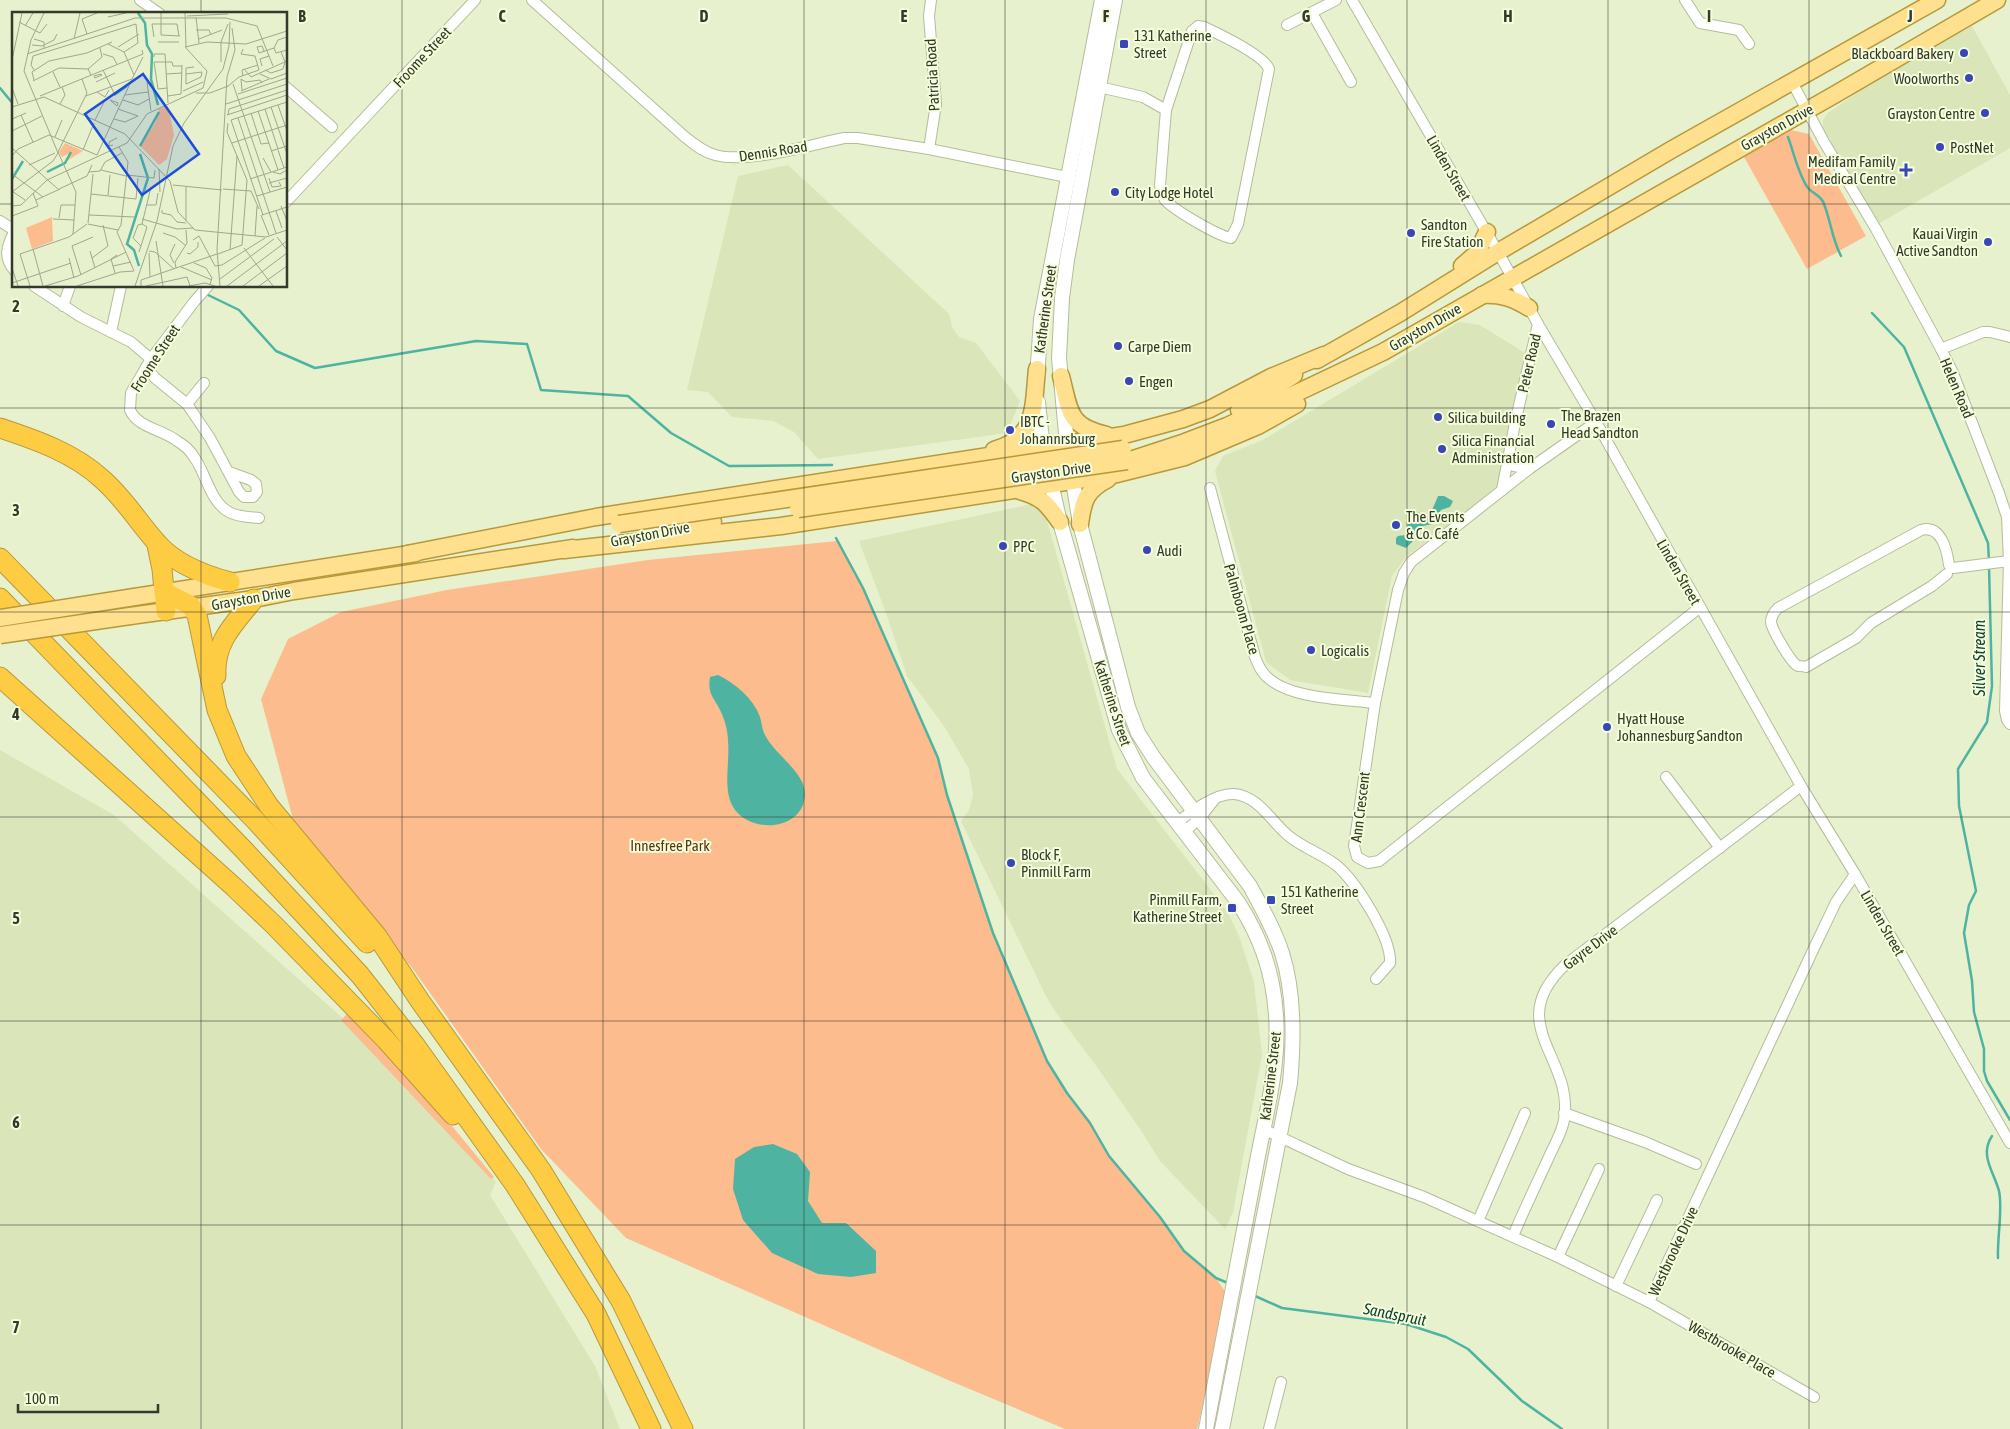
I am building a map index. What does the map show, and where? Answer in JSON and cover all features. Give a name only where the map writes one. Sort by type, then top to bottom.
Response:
[{"type":"highway","points":[[0,428],[64,452],[91,470],[112,488],[129,507],[158,545],[192,570],[230,582]]},
{"type":"highway","points":[[158,545],[166,612]]},
{"type":"highway","points":[[0,558],[255,820],[420,1001]]},
{"type":"highway","points":[[164,592],[184,601],[193,608],[197,615],[217,710],[236,756],[269,806],[377,936],[420,1001],[540,1170],[621,1301],[683,1429]]},
{"type":"highway","points":[[0,598],[243,849],[360,975],[452,1095],[515,1185],[596,1314],[651,1429]]},
{"type":"highway","points":[[236,756],[218,695],[215,674],[216,654],[223,638],[254,599]]},
{"type":"highway","points":[[0,677],[234,887],[318,968],[386,1040],[515,1185]]},
{"type":"highway","points":[[0,683],[84,754]]},
{"type":"main road","name":"Katherine Street","points":[[1102,0],[1041,319],[1037,369],[1038,418],[1043,449],[1060,522],[1119,730],[1143,778],[1238,902],[1257,934],[1267,960],[1273,986],[1277,1029],[1276,1049],[1238,1270],[1206,1429]]},
{"type":"main road","name":"Katherine Street","points":[[1115,0],[1070,244],[1062,298],[1059,337],[1067,444],[1080,524],[1094,582],[1133,721],[1154,758],[1250,886],[1270,922],[1282,953],[1291,1005],[1293,1047],[1290,1083],[1222,1429]]},
{"type":"main road","name":"Grayston Drive","points":[[0,618],[407,554],[1123,449],[1173,437],[1246,406],[1269,400],[1324,355],[1400,313],[1498,252],[1937,0]]},
{"type":"main road","name":"Grayston Drive","points":[[0,635],[254,599],[294,590],[564,550],[713,522],[1127,461],[1185,442],[1269,400],[1382,352],[1808,110],[1997,0]]},
{"type":"main road","points":[[1400,313],[1434,285],[1472,259],[1483,244],[1487,232]]},
{"type":"main road","points":[[1482,295],[1495,294],[1507,296],[1529,308]]},
{"type":"main road","points":[[564,550],[781,526],[1117,474],[1185,457],[1258,426],[1382,352]]},
{"type":"main road","points":[[407,554],[596,517],[1115,437],[1151,428],[1210,409],[1270,377],[1324,355]]},
{"type":"main road","points":[[902,471],[996,449],[1018,440],[1026,430],[1031,418],[1037,369]]},
{"type":"main road","points":[[1061,376],[1070,410],[1078,423],[1086,430],[1115,437]]},
{"type":"main road","points":[[1080,524],[1082,507],[1092,489],[1117,474]]},
{"type":"main road","points":[[1014,490],[1039,497],[1049,506],[1060,522]]},
{"type":"street","points":[[140,0],[157,12]]},
{"type":"street","name":"Dennis Road","points":[[532,0],[685,137],[714,155],[744,157],[852,138],[929,149],[1067,177]]},
{"type":"street","name":"Patricia Road","points":[[929,149],[936,104],[930,23],[931,0]]},
{"type":"street","points":[[1287,25],[1336,0]]},
{"type":"street","name":"Linden Street","points":[[1352,0],[1596,422],[1699,608],[1801,786],[1855,874],[2010,1143]]},
{"type":"street","points":[[1685,0],[1700,23],[1739,30],[1749,44]]},
{"type":"street","name":"Froome Street","points":[[288,200],[470,2]]},
{"type":"street","points":[[1312,13],[1351,82]]},
{"type":"street","points":[[1195,27],[1204,27],[1214,32],[1268,66],[1238,224],[1231,238],[1198,222],[1164,197],[1160,185],[1166,110],[1187,45],[1195,27]]},
{"type":"street","name":"Helen Road","points":[[1792,82],[1824,142],[1876,229],[1941,349],[1953,373],[1999,493],[2007,517],[2009,560],[2005,711],[2010,724]]},
{"type":"street","points":[[1099,87],[1143,97],[1166,110]]},
{"type":"street","points":[[288,89],[332,127]]},
{"type":"street","points":[[0,221],[12,230]]},
{"type":"street","points":[[12,235],[6,254],[7,261],[12,267]]},
{"type":"street","points":[[37,288],[81,317],[136,346],[148,363],[154,378],[187,404],[230,472]]},
{"type":"street","points":[[63,306],[69,288]]},
{"type":"street","points":[[111,332],[121,288]]},
{"type":"street","name":"Froome Street","points":[[206,288],[148,363],[129,399],[132,414],[140,422],[167,433],[189,450],[198,463],[220,506],[226,511],[236,515],[259,518]]},
{"type":"street","name":"Peter Road","points":[[1502,490],[1538,324]]},
{"type":"street","points":[[1941,349],[1984,332],[2010,338]]},
{"type":"street","points":[[187,404],[204,383]]},
{"type":"street","name":"Ann Crescent","points":[[1596,422],[1502,490],[1411,562],[1404,573],[1398,590],[1375,703],[1354,846],[1358,857],[1365,862],[1372,863],[1387,855],[1699,608]]},
{"type":"street","points":[[1508,460],[1514,466],[1529,469]]},
{"type":"street","name":"Palmboom Place","points":[[1210,488],[1255,657],[1261,671],[1274,682],[1293,691],[1375,703]]},
{"type":"street","points":[[1950,569],[1948,555],[1936,531],[1930,528],[1921,530],[1778,608],[1772,617],[1771,623],[1775,633],[1793,661],[1798,666],[1806,666],[1856,638],[1871,623],[1932,586],[1950,569],[2009,560]]},
{"type":"street","points":[[1666,777],[1720,848]]},
{"type":"street","name":"Gayre Drive","points":[[1513,1236],[1555,1145],[1564,1121],[1565,1096],[1562,1080],[1544,1040],[1539,1020],[1540,1004],[1549,984],[1565,965],[1801,786]]},
{"type":"street","points":[[1180,827],[1214,800],[1230,794],[1246,798],[1262,809],[1289,836],[1340,869],[1373,913],[1389,950],[1390,963],[1376,979]]},
{"type":"street","name":"Westbrooke Drive","points":[[1263,1129],[1348,1169],[1424,1197],[1513,1236],[1649,1302],[1836,902],[1855,874]]},
{"type":"street","points":[[1478,1221],[1525,1113]]},
{"type":"street","points":[[1564,1113],[1645,1142],[1696,1164]]},
{"type":"street","points":[[1558,1257],[1599,1169]]},
{"type":"street","points":[[1616,1286],[1657,1200]]},
{"type":"street","name":"Westbrooke Place","points":[[1649,1302],[1814,1397]]},
{"type":"street","points":[[1269,1429],[1281,1382]]},
{"type":"shaded area","points":[[1972,26],[2010,95],[2010,148],[1878,224],[1823,128],[1823,120],[1828,113],[1865,87]]},
{"type":"shaded area","points":[[788,165],[949,314],[952,327],[959,337],[976,343],[1020,401],[1007,433],[818,459],[794,432],[773,421],[732,417],[708,392],[687,390],[738,176]]},
{"type":"shaded area","points":[[1459,322],[1480,325],[1525,353],[1497,488],[1405,558],[1392,576],[1368,693],[1290,680],[1266,662],[1215,471],[1223,456],[1263,440]]},
{"type":"shaded area","points":[[1032,504],[1046,517],[1117,769],[1227,911],[1239,936],[1254,982],[1262,1055],[1233,1212],[1225,1229],[1160,1161],[1142,1132],[1046,996],[961,821],[969,810],[973,795],[969,769],[944,726],[907,676],[859,541]]},
{"type":"shaded area","points":[[0,750],[114,815],[347,1022],[496,1182],[490,1195],[595,1366],[620,1429],[0,1429]]},
{"type":"green space","points":[[1791,130],[1809,134],[1866,236],[1807,269],[1744,157]]},
{"type":"green space","name":"Innesfree Park","points":[[837,541],[863,588],[938,758],[947,795],[993,932],[1047,1061],[1067,1093],[1090,1123],[1109,1156],[1160,1217],[1184,1251],[1216,1278],[1224,1290],[1226,1308],[1197,1429],[1065,1429],[948,1380],[626,1238],[541,1149],[413,969],[295,827],[261,699],[288,639],[341,612],[447,590],[648,560]]},
{"type":"green space","points":[[350,1011],[438,1109],[494,1177],[491,1179],[341,1020]]},
{"type":"water","points":[[1438,496],[1444,496],[1453,501],[1450,507],[1441,510],[1432,524],[1419,527],[1417,537],[1406,548],[1396,544],[1396,538],[1405,535],[1408,523],[1413,522],[1414,517],[1410,515],[1415,511],[1427,516],[1430,515]]},
{"type":"water","points":[[718,675],[737,687],[753,704],[760,717],[765,735],[775,750],[795,771],[804,786],[805,794],[802,807],[795,816],[785,822],[774,825],[761,825],[739,815],[732,805],[728,790],[727,730],[719,707],[712,696],[709,683],[710,677]]},
{"type":"water","points":[[773,1144],[797,1154],[810,1172],[808,1201],[822,1223],[846,1223],[876,1251],[876,1273],[851,1277],[818,1274],[772,1253],[743,1220],[733,1189],[735,1159],[754,1147]]},
{"type":"waterway","points":[[0,88],[12,103]]},
{"type":"waterway","name":"Silver Stream","points":[[1788,137],[1799,170],[1808,188],[1823,201],[1841,256]]},
{"type":"waterway","points":[[204,293],[239,310],[276,351],[315,368],[476,341],[527,344],[541,390],[628,396],[671,433],[729,466],[832,465]]},
{"type":"waterway","name":"Silver Stream","points":[[1872,313],[1904,347],[1988,543],[1989,562]]},
{"type":"waterway","points":[[836,538],[863,588],[938,758],[947,795],[993,933],[1047,1061],[1067,1093],[1090,1123],[1109,1156],[1160,1217],[1184,1251],[1216,1278],[1230,1284]]},
{"type":"waterway","name":"Silver Stream","points":[[1989,567],[1992,686],[1987,722],[1958,769],[1959,806],[1976,891],[1969,905],[1964,933],[1972,981],[1974,1012],[1984,1049],[1984,1071],[1987,1081],[2010,1120]]},
{"type":"waterway","points":[[1992,1136],[1988,1143],[1987,1157],[2000,1198],[1998,1258]]},
{"type":"waterway","name":"Sandspruit","points":[[1253,1295],[1282,1308],[1406,1324],[1446,1337],[1468,1349],[1522,1401],[1562,1429]]},
{"type":"place","name":"131 Katherine Street","points":[[1124,44]]},
{"type":"place","name":"Blackboard Bakery","points":[[1964,53]]},
{"type":"place","name":"Woolworths","points":[[1969,78]]},
{"type":"place","name":"Grayston Centre","points":[[1985,113]]},
{"type":"place","name":"PostNet","points":[[1940,147]]},
{"type":"place","name":"Medifam Family Medical Centre","points":[[1906,170]]},
{"type":"place","name":"City Lodge Hotel","points":[[1115,192]]},
{"type":"place","name":"Sandton Fire Station","points":[[1411,233]]},
{"type":"place","name":"Kauai Virgin Active Sandton","points":[[1988,242]]},
{"type":"place","name":"Carpe Diem","points":[[1118,346]]},
{"type":"place","name":"Engen","points":[[1129,381]]},
{"type":"place","name":"Silica building","points":[[1438,417]]},
{"type":"place","name":"The Brazen Head Sandton","points":[[1551,424]]},
{"type":"place","name":"IBTC - Johannrsburg","points":[[1010,430]]},
{"type":"place","name":"Silica Financial Administration","points":[[1442,449]]},
{"type":"place","name":"The Events & Co. Café","points":[[1396,525]]},
{"type":"place","name":"PPC","points":[[1003,546]]},
{"type":"place","name":"Audi","points":[[1147,550]]},
{"type":"place","name":"Logicalis","points":[[1311,650]]},
{"type":"place","name":"Hyatt House Johannesburg Sandton","points":[[1607,727]]},
{"type":"place","name":"Block F, Pinmill Farm","points":[[1011,863]]},
{"type":"place","name":"151 Katherine Street","points":[[1271,900]]},
{"type":"place","name":"Pinmill Farm, Katherine Street","points":[[1232,908]]}]
